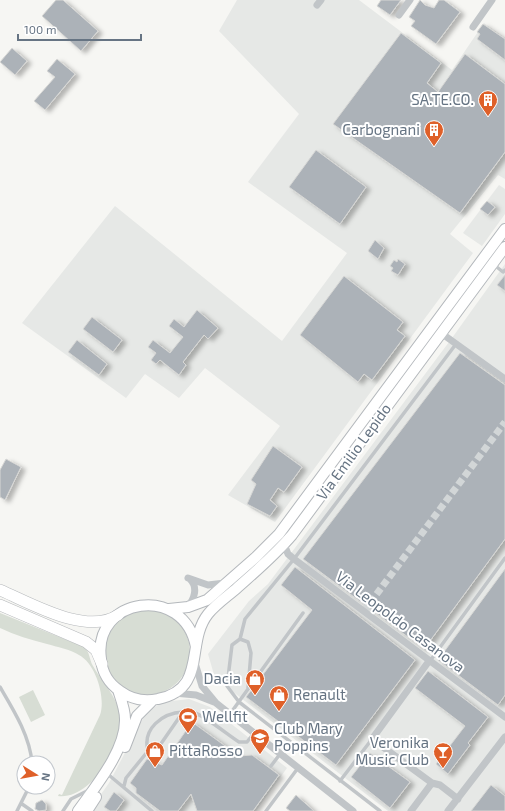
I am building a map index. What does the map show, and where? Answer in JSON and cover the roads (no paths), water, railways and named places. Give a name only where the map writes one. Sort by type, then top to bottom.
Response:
[{"type":"highway","points":[[0,590],[81,621],[102,623],[118,615]]},
{"type":"highway","points":[[0,605],[86,642],[96,650],[102,664]]},
{"type":"main road","name":"Via Emilio Lepido","points":[[169,609],[183,608],[202,603],[266,548],[288,524],[505,229]]},
{"type":"main road","name":"Via Emilio Lepido","points":[[196,647],[200,628],[208,614],[284,544],[505,247]]},
{"type":"main road","points":[[140,605],[154,605],[169,609],[180,616],[189,627],[196,647],[195,663],[189,677],[174,693],[153,700],[134,698],[118,690],[109,681],[102,664],[100,650],[103,636],[110,623],[126,610],[140,605]]},
{"type":"main road","points":[[78,811],[93,790],[114,755],[124,730],[125,714],[118,690]]},
{"type":"main road","points":[[87,811],[123,754],[138,716],[153,700]]},
{"type":"main road","points":[[82,811],[88,803],[93,790]]},
{"type":"street","points":[[399,15],[410,0]]},
{"type":"street","points":[[473,26],[492,0]]},
{"type":"street","points":[[441,333],[505,379]]},
{"type":"street","name":"Via Leopoldo Casanova","points":[[284,544],[288,554],[294,559],[505,717]]},
{"type":"street","name":"Via Emilio Lepido","points":[[183,608],[190,604],[195,594],[194,585],[188,578],[206,585],[214,585],[224,583],[232,578]]},
{"type":"street","points":[[429,661],[372,739],[432,783],[440,785],[458,798]]},
{"type":"street","points":[[195,663],[202,686],[216,703],[354,811]]},
{"type":"street","points":[[174,693],[196,695],[216,703]]},
{"type":"street","points":[[448,811],[505,737]]},
{"type":"street","points":[[411,811],[432,783]]},
{"type":"lane","points":[[492,264],[504,271]]},
{"type":"lane","points":[[380,811],[239,702],[227,686],[232,645],[240,639],[245,619],[294,559],[456,344]]},
{"type":"lane","points":[[429,661],[505,558]]},
{"type":"lane","points":[[230,715],[303,613]]},
{"type":"lane","points":[[240,639],[248,642],[251,653],[248,688]]},
{"type":"lane","points":[[0,687],[23,731],[31,755]]},
{"type":"lane","points":[[124,786],[126,778],[148,751],[158,748],[183,712]]},
{"type":"lane","points":[[148,751],[146,743],[148,733],[155,723],[163,717],[183,712],[195,712],[239,742],[247,742],[254,733]]},
{"type":"lane","points":[[340,781],[372,739]]},
{"type":"lane","points":[[271,766],[280,754]]},
{"type":"lane","points":[[266,811],[298,768]]},
{"type":"lane","points":[[110,776],[124,786],[128,793],[152,811]]},
{"type":"lane","points":[[63,811],[71,799],[93,790]]},
{"type":"lane","points":[[17,811],[26,795]]},
{"type":"lane","points":[[22,804],[32,811]]},
{"type":"tunnel","points":[[364,611],[505,422]]},
{"type":"place","name":"SA.TE.CO.","points":[[488,117]]},
{"type":"place","name":"Carbognani","points":[[434,147]]},
{"type":"place","name":"Dacia","points":[[255,696]]},
{"type":"place","name":"Renault","points":[[279,712]]},
{"type":"place","name":"Wellfit","points":[[188,734]]},
{"type":"place","name":"Club Mary Poppins","points":[[260,755]]},
{"type":"place","name":"PittaRosso","points":[[155,768]]},
{"type":"place","name":"Veronika Music Club","points":[[443,769]]}]
